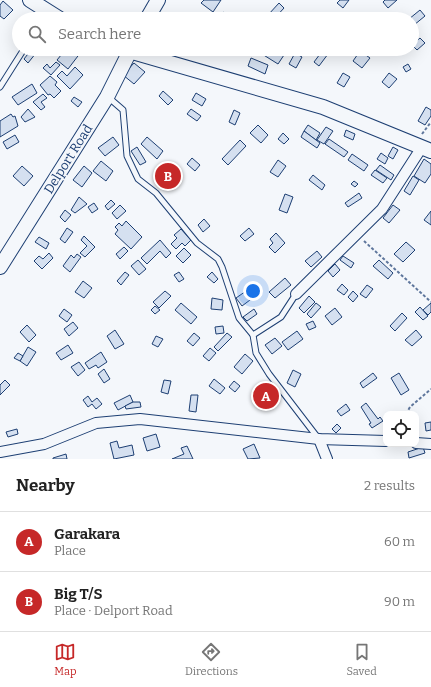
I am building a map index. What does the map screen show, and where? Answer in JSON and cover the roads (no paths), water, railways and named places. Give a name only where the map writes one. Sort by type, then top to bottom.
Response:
[{"type":"street","points":[[30,0],[45,12]]},
{"type":"street","points":[[151,12],[158,0]]},
{"type":"street","name":"Delport Road","points":[[0,267],[107,97],[124,56]]},
{"type":"street","points":[[148,56],[323,107],[423,147],[382,209],[296,294]]},
{"type":"street","points":[[0,452],[44,444],[96,423],[140,419],[282,433],[319,439],[383,441]]},
{"type":"street","points":[[319,439],[326,459]]},
{"type":"street","points":[[419,442],[431,444]]},
{"type":"lane","points":[[0,87],[20,56]]},
{"type":"lane","points":[[107,97],[123,110],[126,156],[138,179],[156,193],[196,243],[218,259],[222,266],[239,318],[253,335],[256,353],[269,374],[319,439]]},
{"type":"lane","points":[[253,335],[281,317],[296,294]]},
{"type":"place","name":"Big T/S","points":[[168,176]]},
{"type":"place","name":"Garakara","points":[[266,396]]}]
